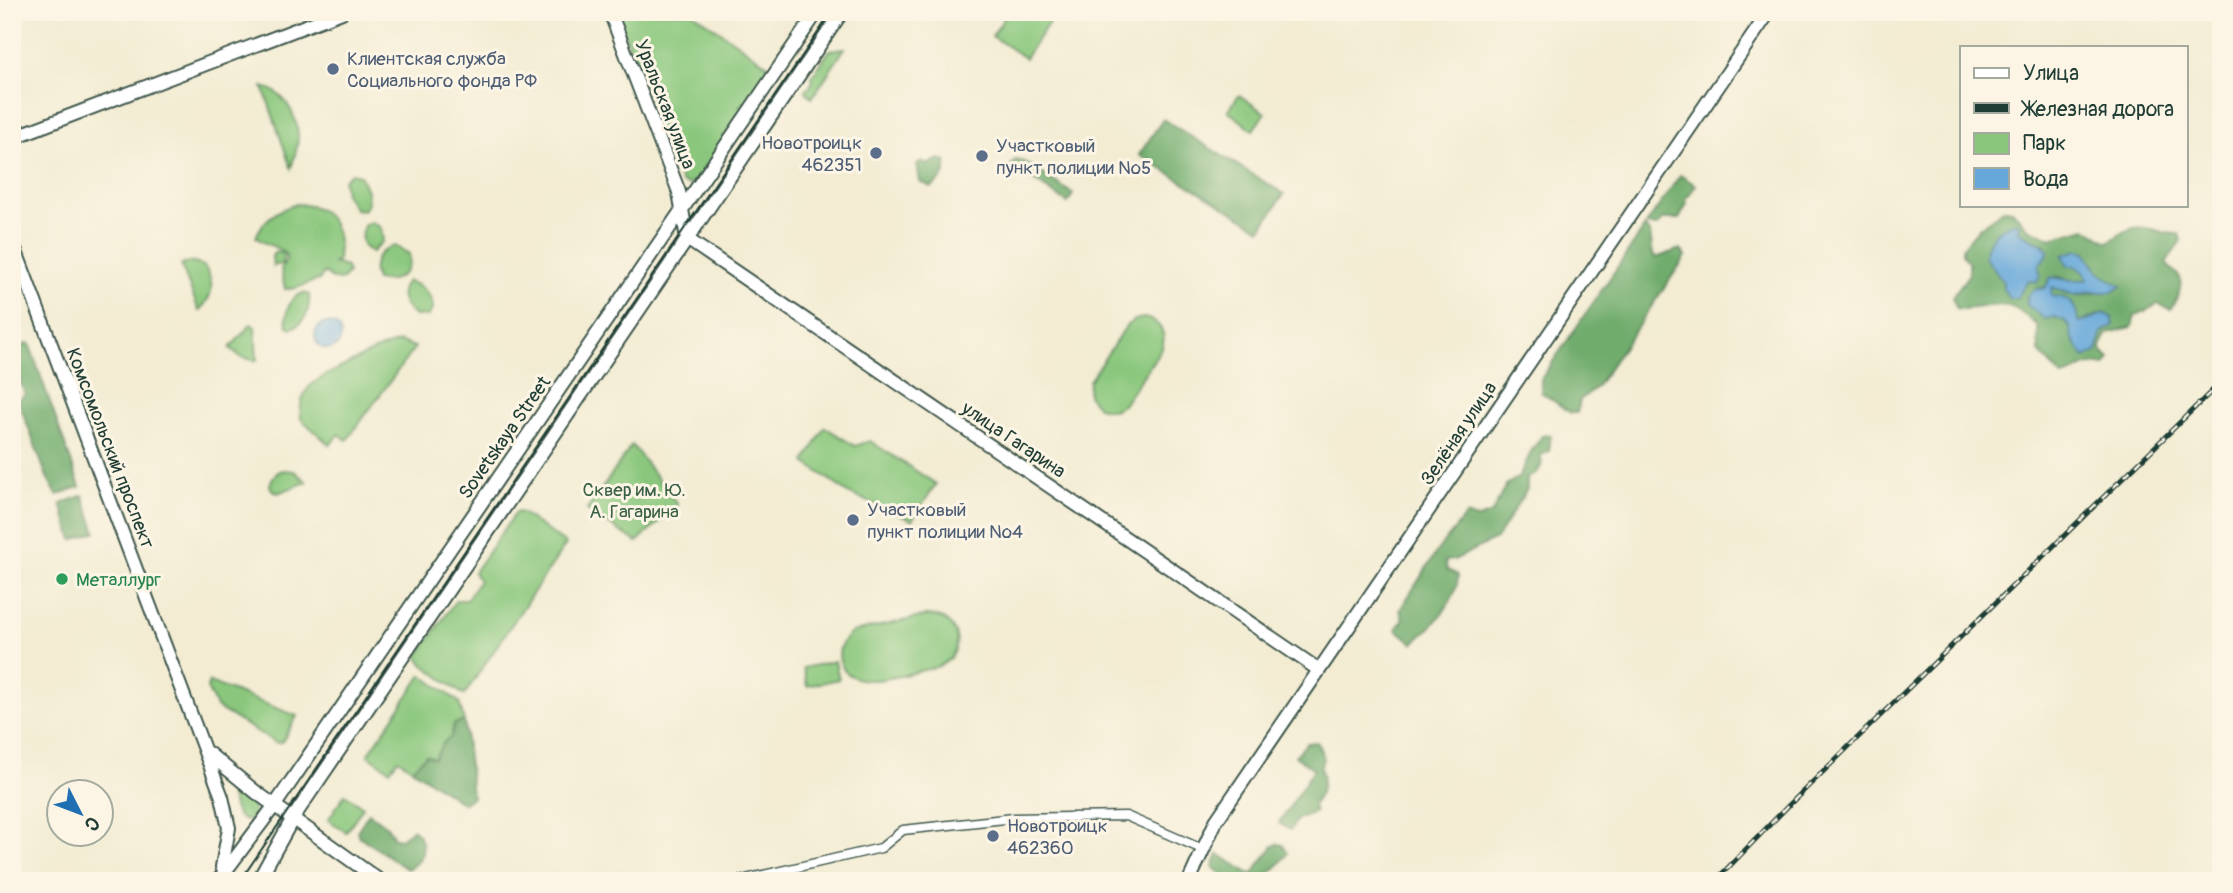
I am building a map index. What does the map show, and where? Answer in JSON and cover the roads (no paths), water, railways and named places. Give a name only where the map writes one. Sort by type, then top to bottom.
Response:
[{"type":"main road","points":[[12,138],[342,12]]},
{"type":"main road","name":"Уральская улица","points":[[610,12],[679,192],[687,239]]},
{"type":"main road","name":"Sovetskaya Street","points":[[219,879],[275,805],[817,12]]},
{"type":"main road","name":"Sovetskaya Street","points":[[258,881],[293,818],[842,12]]},
{"type":"main road","name":"Зелёная улица","points":[[1189,881],[1216,821],[1769,12]]},
{"type":"main road","name":"улица Гагарина","points":[[687,239],[1319,670]]},
{"type":"main road","name":"Комсомольский проспект","points":[[12,241],[222,797],[229,828],[219,879]]},
{"type":"main road","name":"Комсомольский проспект","points":[[203,747],[215,761],[380,881]]},
{"type":"street","points":[[737,881],[881,848],[903,830],[1014,818],[1126,816],[1202,849]]},
{"type":"water","points":[[2012,223],[2019,223],[2018,231],[2043,245],[2048,251],[2039,265],[2040,276],[2036,282],[2028,280],[2017,298],[2009,298],[2003,288],[2003,281],[1985,257],[1993,236]]},
{"type":"water","points":[[2077,250],[2086,252],[2100,272],[2121,286],[2112,292],[2074,295],[2052,287],[2051,296],[2067,299],[2074,306],[2078,322],[2104,313],[2112,317],[2114,325],[2102,332],[2097,351],[2085,358],[2064,320],[2055,317],[2045,319],[2027,305],[2027,297],[2033,290],[2045,288],[2051,277],[2088,280],[2085,273],[2076,266],[2068,266],[2063,255]]},
{"type":"water","points":[[328,323],[337,327],[341,336],[337,345],[328,349],[319,345],[315,336],[319,327]]},
{"type":"tram line","points":[[240,881],[832,12]]},
{"type":"railway","points":[[1715,881],[1788,806],[2221,382]]},
{"type":"place","name":"Клиентская служба Социального фонда РФ","points":[[333,69]]},
{"type":"place","name":"Новотроицк 462351","points":[[876,153]]},
{"type":"place","name":"Участковый пункт полиции №5","points":[[982,156]]},
{"type":"place","name":"Участковый пункт полиции №4","points":[[853,520]]},
{"type":"place","name":"Металлург","points":[[62,579]]},
{"type":"place","name":"Новотроицк 462360","points":[[993,836]]},
{"type":"park label","name":"Сквер им. Ю. А. Гагарина","points":[[634,500]]}]
